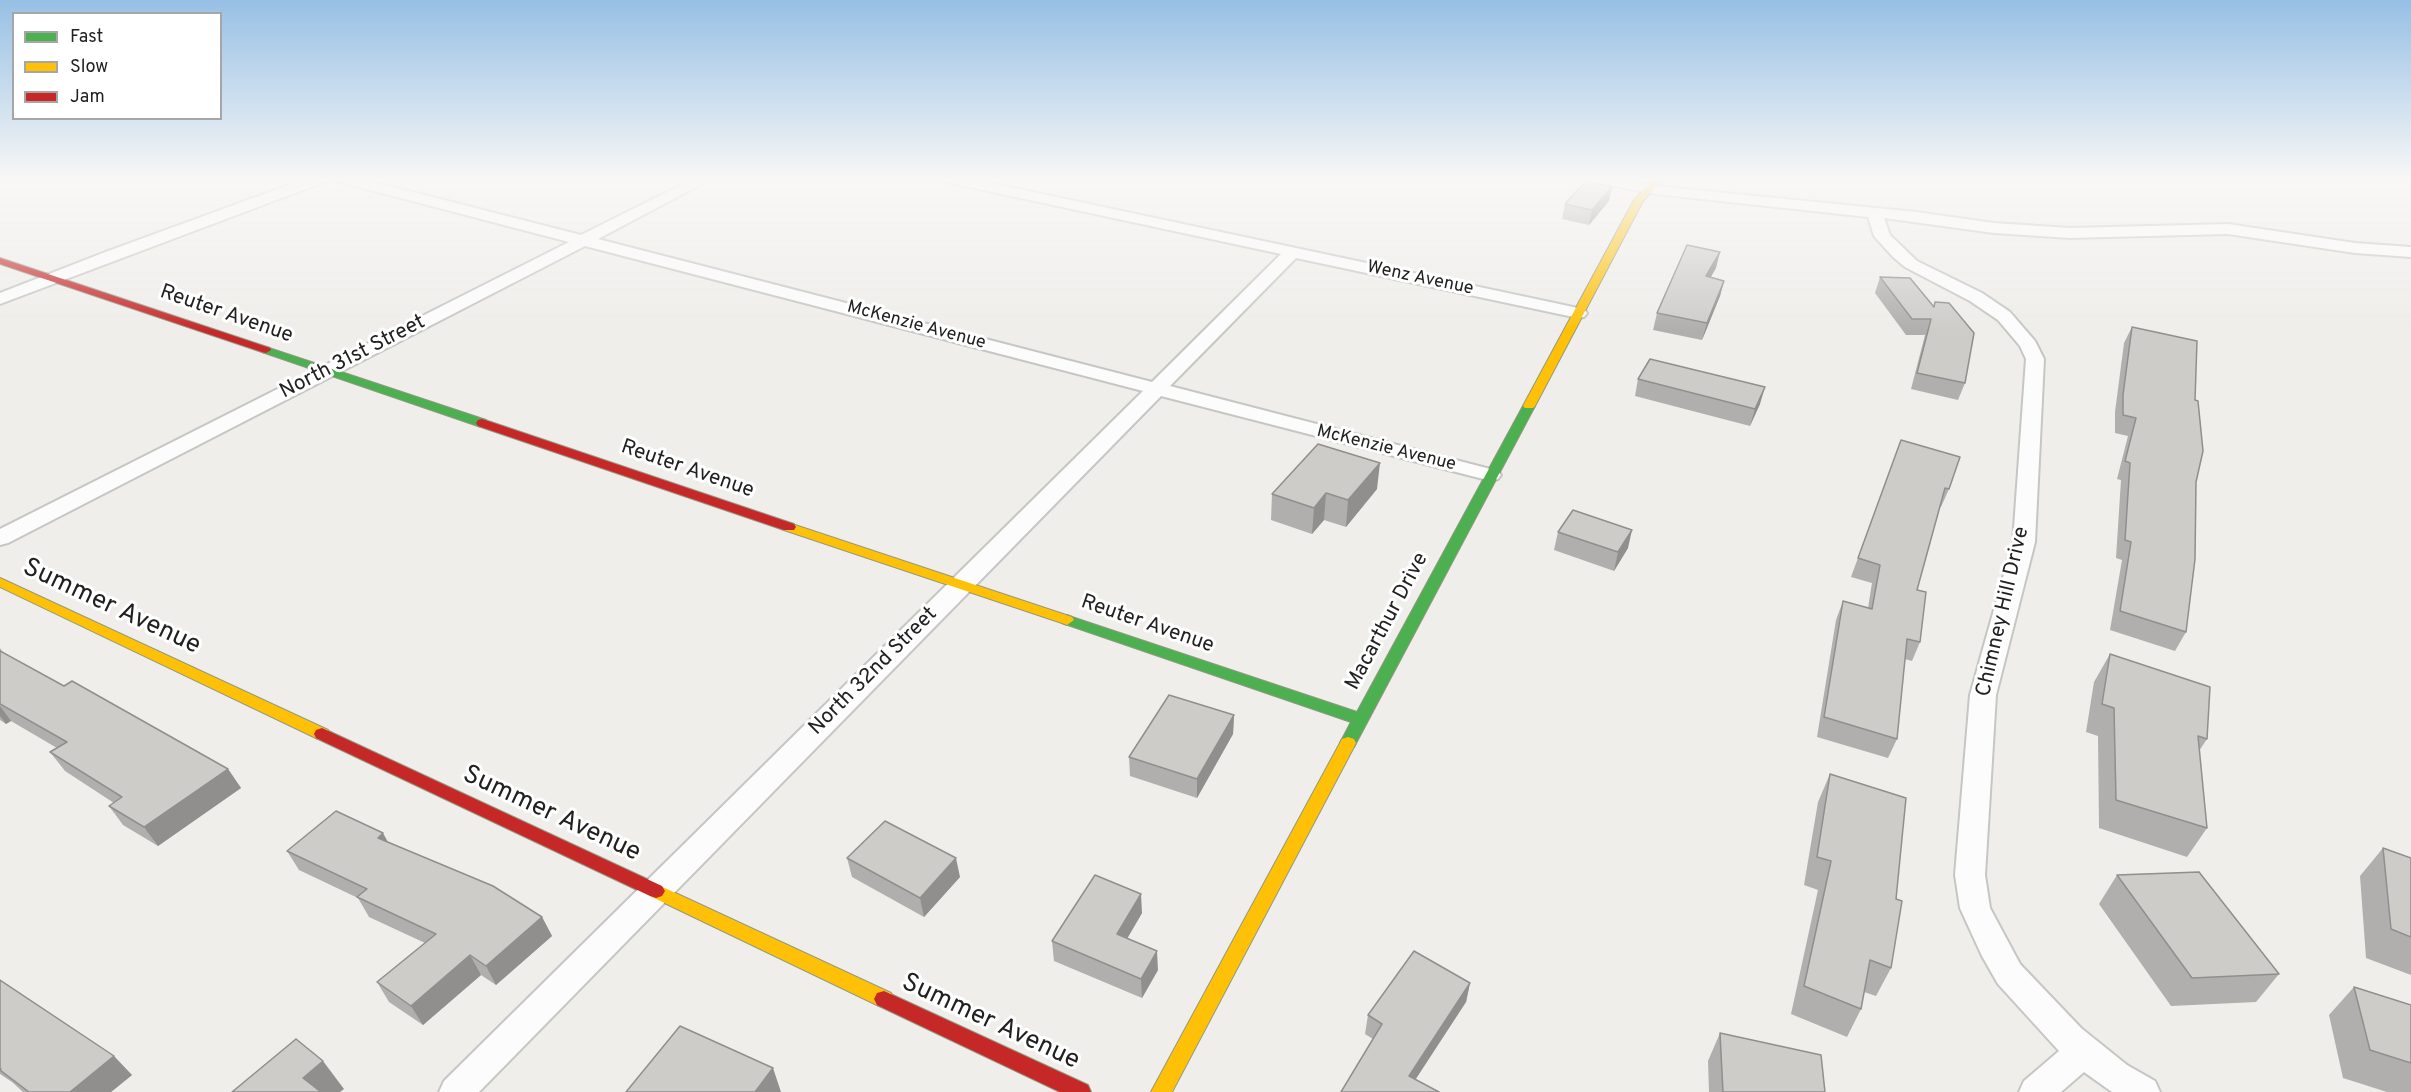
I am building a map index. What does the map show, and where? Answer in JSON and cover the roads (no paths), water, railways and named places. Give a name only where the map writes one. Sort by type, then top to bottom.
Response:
[{"type":"street","points":[[0,299],[184,229]]},
{"type":"street","name":"McKenzie Avenue","points":[[541,229],[1491,476]]},
{"type":"street","name":"North 31st Street","points":[[0,538],[606,229]]},
{"type":"street","name":"Wenz Avenue","points":[[1185,229],[1578,313]]},
{"type":"street","name":"Macarthur Drive","points":[[1161,1092],[1623,229]]},
{"type":"street","name":"Chimney Hill Drive","points":[[1880,229],[1882,236],[1911,264],[1976,297],[2004,316],[2030,345],[2035,359],[2024,542],[1983,695],[1970,875],[1975,908],[1993,947],[2009,974],[2039,1009],[2084,1051],[2115,1076],[2143,1092]]},
{"type":"street","points":[[2013,229],[2039,232],[2112,233],[2228,229],[2355,248],[2411,252]]},
{"type":"street","name":"North 32nd Street","points":[[456,1092],[1293,252]]},
{"type":"street","name":"Reuter Avenue","points":[[0,261],[1360,719]]},
{"type":"street","name":"Summer Avenue","points":[[0,582],[1081,1092]]},
{"type":"street","points":[[2036,1092],[2084,1051]]}]
